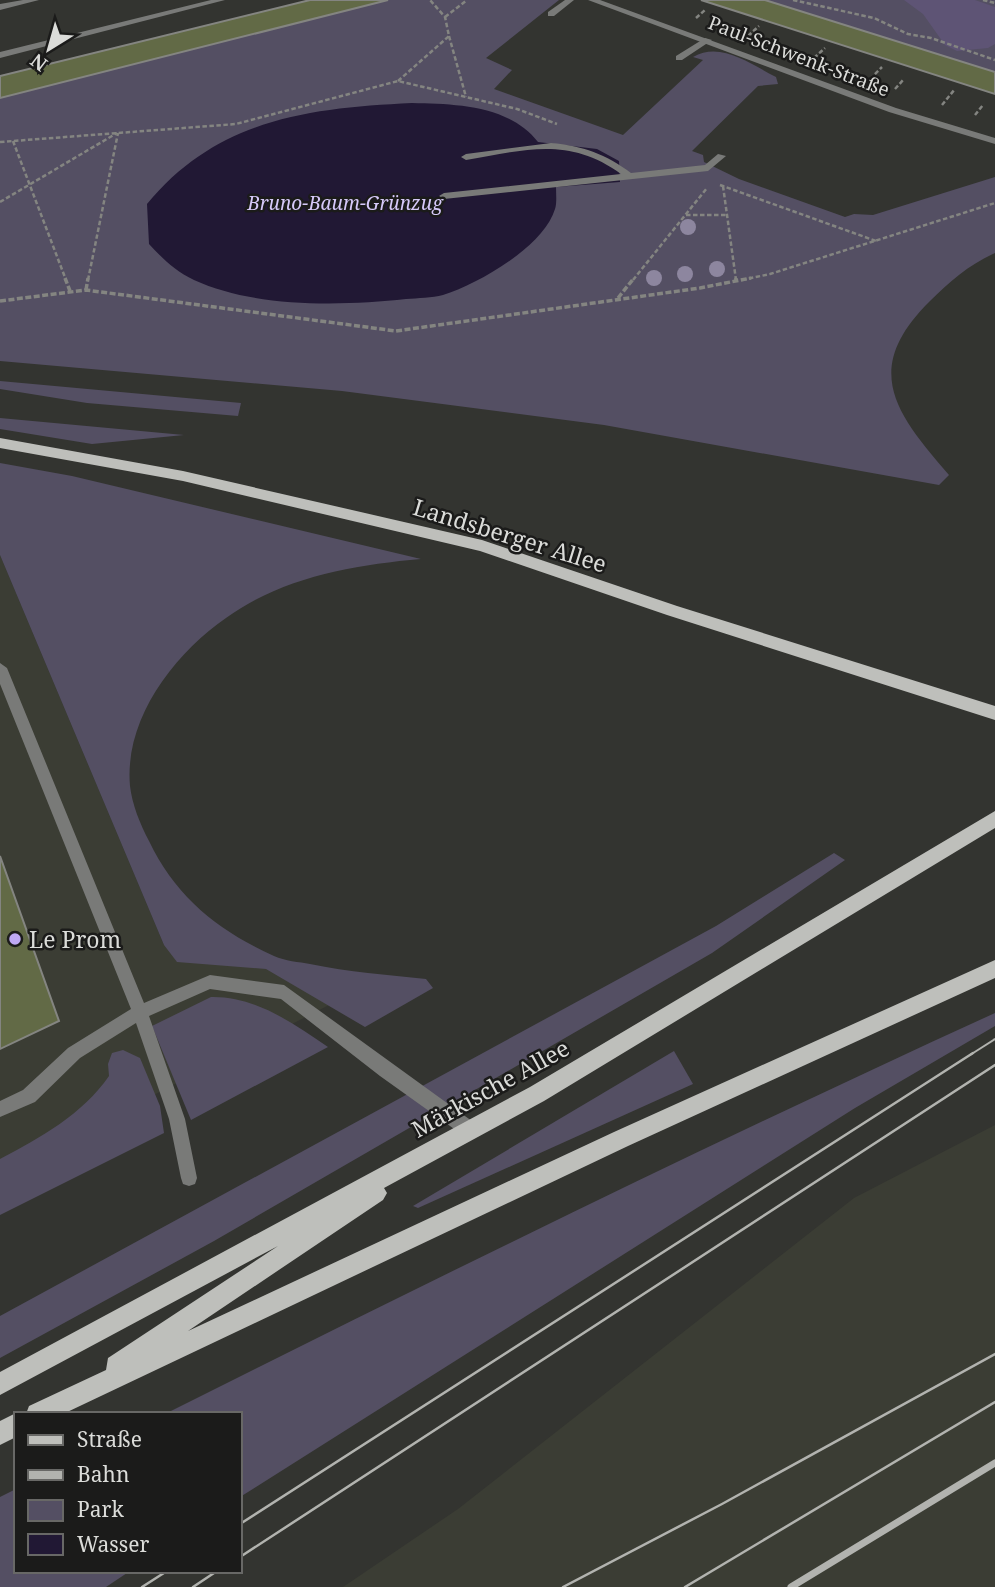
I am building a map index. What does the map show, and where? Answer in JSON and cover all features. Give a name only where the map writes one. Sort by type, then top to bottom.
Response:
[{"type":"main road","name":"Landsberger Allee","points":[[0,443],[183,476],[482,546],[995,713]]},
{"type":"main road","name":"Märkische Allee","points":[[0,1384],[537,1094],[995,818]]},
{"type":"main road","points":[[41,1412],[608,1145],[995,969]]},
{"type":"main road","points":[[67,1398],[470,1130]]},
{"type":"street","points":[[0,7],[35,0]]},
{"type":"street","points":[[0,55],[221,0]]},
{"type":"street","points":[[551,14],[570,0]]},
{"type":"street","name":"Paul-Schwenk-Straße","points":[[592,0],[708,40],[853,98],[995,141]]},
{"type":"street","points":[[679,58],[708,40]]},
{"type":"street","points":[[466,157],[542,146],[576,147],[598,154],[629,176]]},
{"type":"street","points":[[443,196],[708,168],[721,156]]},
{"type":"street","points":[[0,668],[140,1012],[177,1119],[189,1178]]},
{"type":"street","points":[[0,1109],[29,1096],[74,1053],[140,1012],[211,982],[284,992],[470,1130]]},
{"type":"path","points":[[430,0],[445,17],[467,97]]},
{"type":"path","points":[[445,17],[467,0]]},
{"type":"path","points":[[793,0],[874,18],[908,34],[931,38],[995,60]]},
{"type":"path","points":[[983,0],[995,4]]},
{"type":"path","points":[[0,142],[236,124],[398,81],[449,36]]},
{"type":"path","points":[[398,81],[517,109],[568,128]]},
{"type":"path","points":[[0,202],[118,132]]},
{"type":"path","points":[[86,290],[118,132]]},
{"type":"path","points":[[13,141],[70,291]]},
{"type":"path","points":[[617,299],[712,182],[877,241]]},
{"type":"path","points":[[723,186],[736,281]]},
{"type":"path","points":[[0,301],[86,290],[396,331],[770,274],[995,203]]},
{"type":"path","points":[[685,215],[727,215]]},
{"type":"shaded area","points":[[904,0],[975,0],[995,7],[995,44],[988,48],[957,51],[945,45],[923,14]]},
{"type":"shaded area","points":[[0,555],[164,945],[266,969],[366,986],[0,1174]]},
{"type":"shaded area","points":[[995,1125],[995,1587],[343,1587],[458,1509],[854,1198]]},
{"type":"green space","name":"Bruno-Baum-Grünzug","points":[[388,0],[559,0],[486,58],[512,70],[494,89],[623,135],[703,60],[693,57],[714,52],[746,61],[776,77],[778,84],[758,86],[692,151],[703,155],[704,162],[739,179],[845,217],[854,214],[873,215],[995,177],[995,253],[960,274],[930,301],[909,325],[896,348],[891,370],[893,390],[901,411],[949,475],[939,485],[604,425],[342,391],[0,361],[0,98]]},
{"type":"green space","points":[[765,0],[995,0],[995,72]]},
{"type":"green space","points":[[0,381],[241,403],[238,416],[87,403],[0,389]]},
{"type":"green space","points":[[0,418],[184,435],[92,444],[0,429]]},
{"type":"green space","points":[[0,463],[72,476],[421,559],[319,575],[271,592],[226,618],[188,650],[156,690],[135,737],[130,761],[130,786],[143,828],[172,879],[200,910],[234,935],[283,959],[426,979],[433,988],[365,1027],[266,969],[177,962],[164,945],[0,555]]},
{"type":"green space","points":[[834,853],[845,860],[712,953],[214,1241],[0,1358],[0,1316],[716,926]]},
{"type":"green space","points":[[211,997],[258,1006],[287,1020],[328,1047],[191,1120],[152,1026]]},
{"type":"green space","points":[[995,1013],[995,1026],[855,1108],[242,1496],[242,1412],[169,1412],[371,1311],[786,1110]]},
{"type":"green space","points":[[123,1050],[140,1058],[160,1106],[164,1133],[0,1215],[0,1159],[45,1134],[87,1102],[109,1076],[108,1064],[112,1053]]},
{"type":"green space","points":[[674,1051],[693,1084],[418,1208],[413,1206]]},
{"type":"green space","points":[[14,1490],[14,1573],[127,1573],[106,1587],[0,1587],[0,1497]]},
{"type":"water","points":[[412,103],[481,109],[512,120],[538,142],[597,149],[619,161],[620,182],[556,187],[556,207],[549,223],[524,250],[474,282],[434,297],[354,303],[298,303],[244,296],[194,280],[170,264],[149,244],[147,204],[174,175],[203,153],[234,136],[301,115]]},
{"type":"building","points":[[310,0],[388,0],[0,98],[0,76]]},
{"type":"building","points":[[701,0],[765,0],[995,72],[995,94]]},
{"type":"building","name":"Le Prom","points":[[0,856],[59,1021],[0,1049]]},
{"type":"tram line","points":[[970,1055],[995,1039]]},
{"type":"tram line","points":[[242,1523],[973,1053]]},
{"type":"tram line","points":[[242,1556],[995,1065]]},
{"type":"tram line","points":[[563,1587],[722,1504],[995,1354]]},
{"type":"tram line","points":[[685,1587],[995,1402]]},
{"type":"tram line","points":[[142,1587],[164,1573]]},
{"type":"tram line","points":[[193,1587],[214,1573]]},
{"type":"railway","points":[[791,1587],[995,1463]]},
{"type":"place","name":"Le Prom","points":[[15,939]]}]
